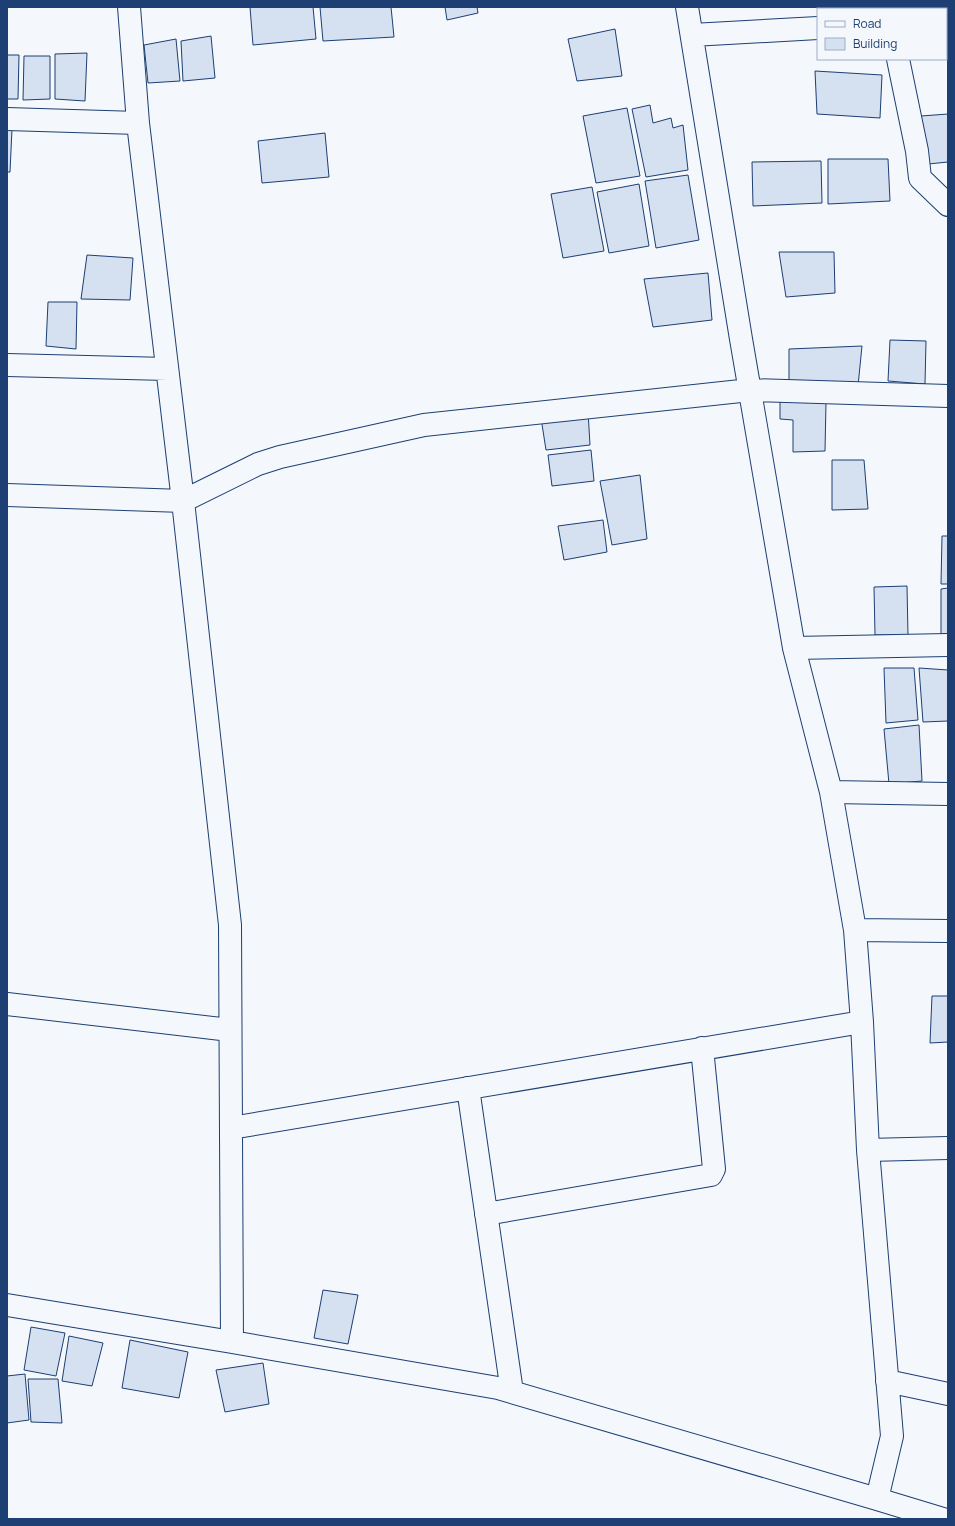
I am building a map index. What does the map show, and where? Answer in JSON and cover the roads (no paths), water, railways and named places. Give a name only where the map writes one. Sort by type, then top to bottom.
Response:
[{"type":"street","points":[[128,7],[138,123],[183,501],[230,925],[232,1342]]},
{"type":"street","points":[[687,7],[794,648],[831,792],[855,930],[862,1022],[868,1150],[892,1436],[877,1499]]},
{"type":"street","points":[[692,35],[817,28]]},
{"type":"street","points":[[898,60],[917,151],[920,178],[948,205]]},
{"type":"street","points":[[7,119],[138,123]]},
{"type":"street","points":[[7,364],[167,369]]},
{"type":"street","points":[[7,495],[183,501],[258,464],[280,457],[424,425],[750,390],[948,396]]},
{"type":"street","points":[[794,648],[948,645]]},
{"type":"street","points":[[831,792],[948,794]]},
{"type":"street","points":[[855,930],[948,931]]},
{"type":"street","points":[[7,1004],[230,1030]]},
{"type":"street","points":[[231,1128],[862,1022]]},
{"type":"street","points":[[486,1214],[711,1175],[714,1169],[702,1048]]},
{"type":"street","points":[[468,1088],[512,1392]]},
{"type":"street","points":[[868,1150],[948,1148]]},
{"type":"street","points":[[7,1305],[498,1388],[943,1519]]},
{"type":"street","points":[[887,1381],[948,1394]]}]
